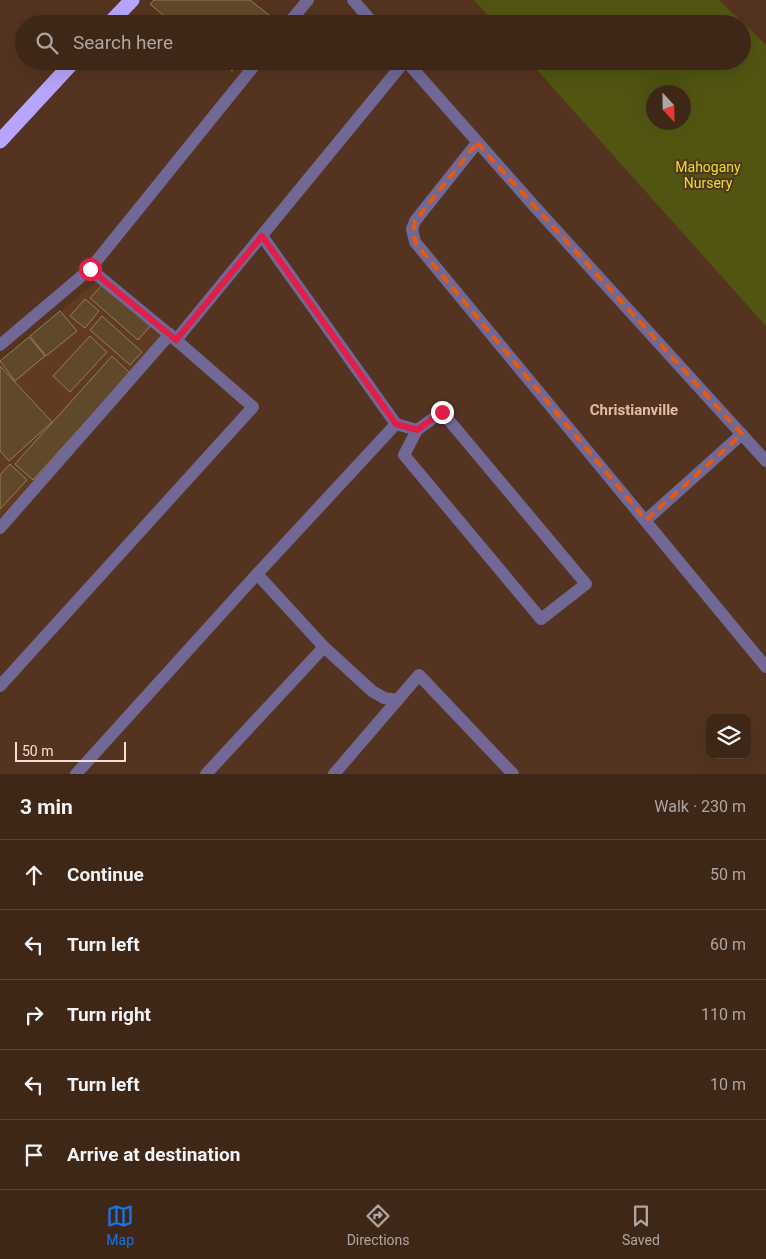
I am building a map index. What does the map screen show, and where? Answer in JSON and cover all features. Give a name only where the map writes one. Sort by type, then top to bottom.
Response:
[{"type":"highway","points":[[118,15],[132,0]]},
{"type":"highway","points":[[0,141],[66,70]]},
{"type":"street","points":[[296,15],[308,0]]},
{"type":"street","points":[[353,0],[366,15]]},
{"type":"street","points":[[0,345],[90,269],[251,70]]},
{"type":"street","points":[[0,528],[262,236],[398,70]]},
{"type":"street","points":[[413,70],[766,461]]},
{"type":"street","points":[[477,143],[414,221],[412,229],[414,239],[479,321],[766,667]]},
{"type":"street","points":[[262,236],[396,424],[417,430]]},
{"type":"street","points":[[0,686],[253,407],[173,337],[90,269]]},
{"type":"street","points":[[442,412],[586,584],[541,619],[404,455],[417,430],[442,412]]},
{"type":"street","points":[[76,774],[396,424]]},
{"type":"street","points":[[646,520],[742,434]]},
{"type":"street","points":[[257,574],[324,647],[378,695],[391,700],[398,700]]},
{"type":"street","points":[[206,774],[324,647]]},
{"type":"street","points":[[334,774],[419,675],[513,774]]},
{"type":"highlighted area","points":[[477,143],[742,434],[646,520],[417,245],[413,235],[415,221]]},
{"type":"shaded area","points":[[99,279],[164,336],[0,518],[0,364]]},
{"type":"green space","name":"Mahogany Nursery","points":[[474,0],[719,0],[735,15],[488,15]]},
{"type":"green space","name":"Mahogany Nursery","points":[[751,31],[766,45],[766,326],[537,70],[751,70]]},
{"type":"building","points":[[154,0],[250,0],[269,15],[163,15],[150,4]]},
{"type":"building","points":[[105,282],[152,324],[138,340],[90,298]]},
{"type":"building","points":[[85,299],[99,311],[85,328],[70,316]]},
{"type":"building","points":[[60,311],[77,331],[46,356],[30,336]]},
{"type":"building","points":[[102,316],[142,352],[130,365],[90,330]]},
{"type":"building","points":[[90,336],[107,352],[70,392],[53,376]]},
{"type":"building","points":[[29,337],[45,356],[15,381],[0,361]]},
{"type":"building","points":[[112,356],[130,373],[33,480],[15,464]]},
{"type":"building","points":[[0,366],[52,422],[9,461],[0,451]]},
{"type":"building","points":[[10,464],[27,480],[0,509],[0,475]]},
{"type":"district","name":"Christianville","points":[[634,410]]},
{"type":"route","points":[[90,269],[176,340],[262,236],[396,424],[417,430],[442,412]]}]
